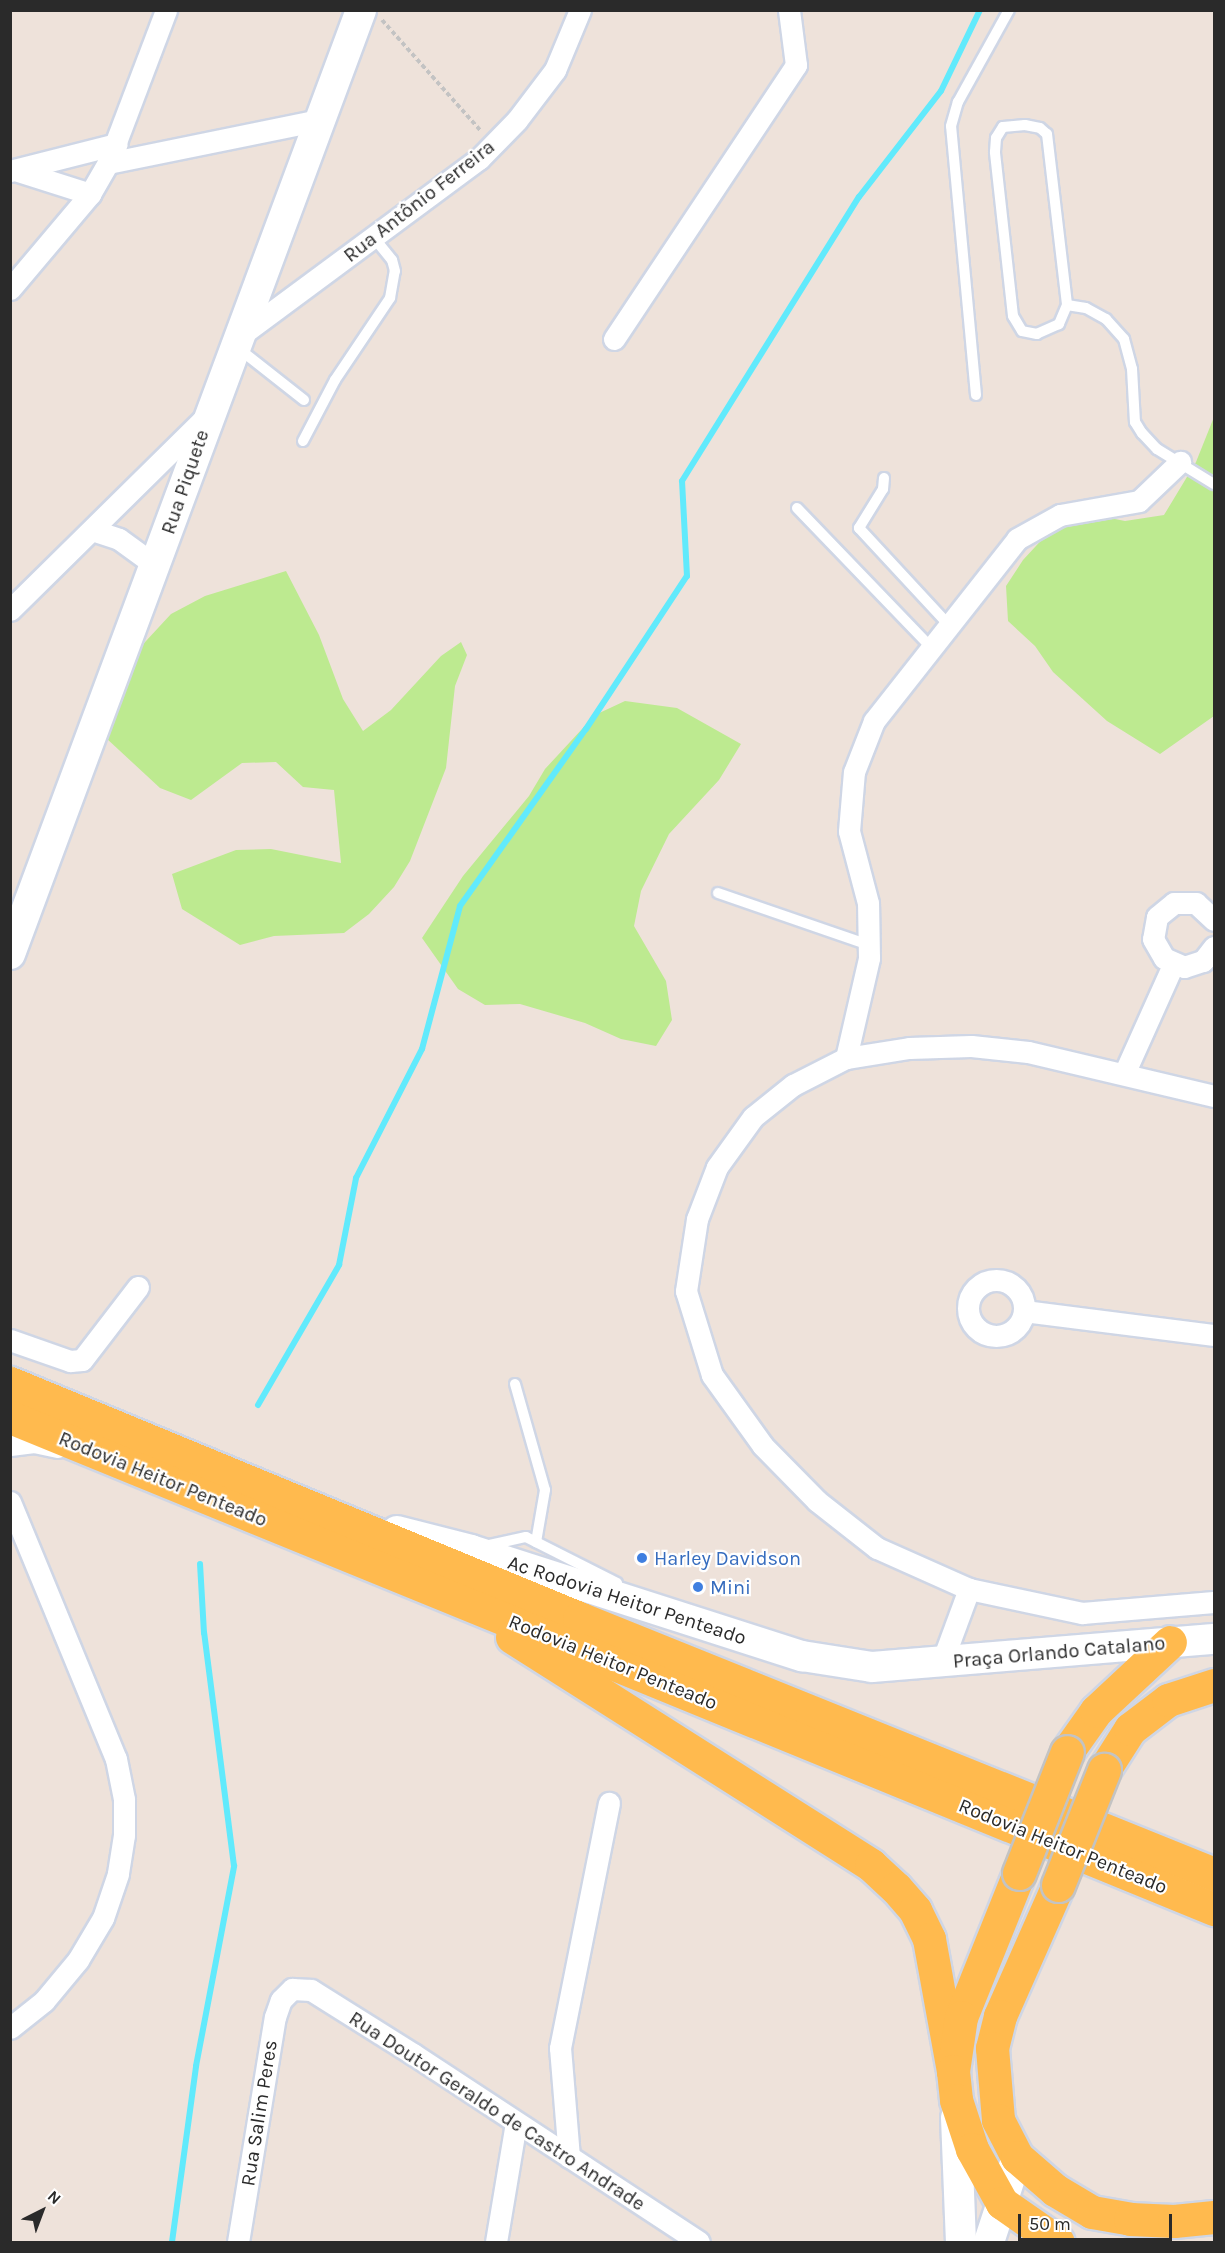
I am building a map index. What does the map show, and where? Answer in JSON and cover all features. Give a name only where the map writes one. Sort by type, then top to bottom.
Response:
[{"type":"main road","name":"Rodovia Heitor Penteado","points":[[10,1383],[316,1510],[1215,1874]]},
{"type":"main road","name":"Rodovia Heitor Penteado","points":[[10,1417],[1215,1908]]},
{"type":"main road","points":[[439,1591],[871,1865],[915,1910],[929,1939],[954,2085],[972,2149],[1002,2203],[1058,2242]]},
{"type":"main road","points":[[954,2085],[961,2017],[1067,1752],[1096,1711],[1170,1642]]},
{"type":"main road","points":[[1215,1685],[1168,1700],[1130,1729],[1104,1770],[1058,1885],[1000,2016],[992,2048],[998,2120],[1017,2157],[1055,2190],[1092,2212],[1130,2219],[1174,2221],[1215,2217]]},
{"type":"street","points":[[10,289],[90,194],[108,163],[166,10]]},
{"type":"street","name":"Rua Piquete","points":[[10,954],[156,566],[209,414],[241,340],[319,120],[361,10]]},
{"type":"street","name":"Rua Antônio Ferreira","points":[[241,340],[493,145],[555,70],[580,10]]},
{"type":"street","points":[[614,339],[796,65],[789,10]]},
{"type":"street","points":[[108,163],[319,120]]},
{"type":"street","points":[[12,170],[117,144]]},
{"type":"street","points":[[12,170],[90,194]]},
{"type":"street","points":[[10,610],[209,414]]},
{"type":"street","points":[[846,1058],[861,1004],[869,945],[868,903],[849,831],[854,772],[874,720],[1017,538],[1060,515],[1139,501],[1180,462]]},
{"type":"street","points":[[92,530],[119,539],[156,566]]},
{"type":"street","points":[[1215,920],[1196,903],[1174,903],[1164,908],[1157,917],[1153,939],[1157,949],[1173,965],[1194,965],[1215,947]]},
{"type":"street","points":[[1124,1074],[1173,965]]},
{"type":"street","points":[[969,1589],[877,1548],[817,1501],[763,1446],[712,1375],[686,1291],[697,1219],[717,1167],[753,1117],[793,1084],[846,1058],[909,1048],[971,1046],[1028,1052],[1215,1096]]},
{"type":"street","points":[[10,1340],[70,1361],[82,1360],[138,1287]]},
{"type":"street","points":[[1024,1311],[1215,1335]]},
{"type":"street","points":[[10,1446],[34,1442],[102,1454]]},
{"type":"street","points":[[10,1502],[116,1759],[124,1799],[124,1834],[118,1874],[103,1918],[83,1952],[44,2001],[10,2028]]},
{"type":"street","name":"Ac Rodovia Heitor Penteado","points":[[316,1510],[471,1550],[802,1656],[872,1667],[942,1662]]},
{"type":"street","name":"Praça Orlando Catalano","points":[[1215,1602],[1082,1613],[969,1589],[942,1662],[1215,1639]]},
{"type":"street","points":[[568,2157],[560,2048],[609,1803]]},
{"type":"street","name":"Rua Doutor Geraldo de Castro Andrade","points":[[292,1989],[311,1990],[699,2242]]},
{"type":"street","name":"Rua Salim Peres","points":[[238,2242],[275,2017],[281,2000],[292,1989]]},
{"type":"street","points":[[954,2085],[961,2242]]},
{"type":"street","points":[[496,2242],[516,2123]]},
{"type":"street","points":[[989,2242],[1017,2157]]},
{"type":"lane","points":[[976,395],[951,126],[958,102],[1009,10]]},
{"type":"lane","points":[[1025,124],[1040,128],[1047,134],[1067,305],[1059,324],[1037,334],[1022,331],[1013,316],[995,152],[996,138],[1003,128],[1025,124]]},
{"type":"lane","points":[[303,441],[335,380],[390,298],[395,272],[392,260],[374,238]]},
{"type":"lane","points":[[1067,305],[1086,308],[1106,319],[1124,339],[1132,369],[1135,422],[1157,449],[1215,484]]},
{"type":"lane","points":[[241,340],[304,400]]},
{"type":"lane","points":[[884,478],[883,489],[859,528],[948,624]]},
{"type":"lane","points":[[796,508],[930,646]]},
{"type":"lane","points":[[718,893],[869,945]]},
{"type":"lane","points":[[515,1384],[545,1490],[536,1542]]},
{"type":"lane","points":[[471,1550],[514,1537],[536,1542],[684,1617]]},
{"type":"path","points":[[374,10],[493,145]]},
{"type":"green space","points":[[1214,417],[1214,716],[1160,754],[1107,721],[1053,672],[1035,646],[1008,621],[1006,586],[1023,560],[1048,533],[1090,514],[1125,521],[1164,515],[1196,462]]},
{"type":"green space","points":[[286,571],[319,635],[343,699],[363,731],[391,710],[441,656],[461,642],[467,655],[455,686],[446,768],[410,861],[394,887],[369,914],[344,933],[274,936],[240,945],[182,909],[172,874],[236,850],[271,849],[341,863],[334,790],[303,787],[276,762],[242,763],[191,800],[160,788],[106,738],[100,700],[121,668],[171,614],[205,596]]},
{"type":"green space","points":[[625,701],[677,708],[741,744],[719,780],[669,834],[641,891],[634,926],[666,981],[672,1020],[656,1046],[621,1039],[585,1023],[520,1004],[485,1005],[458,989],[422,938],[463,876],[529,796],[545,769],[595,715]]},
{"type":"waterway","points":[[258,1405],[339,1265],[356,1178],[422,1049],[460,906],[586,729],[687,576],[682,481],[859,197],[941,91],[980,10]]},
{"type":"waterway","points":[[172,2242],[196,2066],[234,1866],[204,1633],[200,1564]]},
{"type":"place","name":"Harley Davidson","points":[[642,1558]]},
{"type":"place","name":"Mini","points":[[698,1587]]}]
